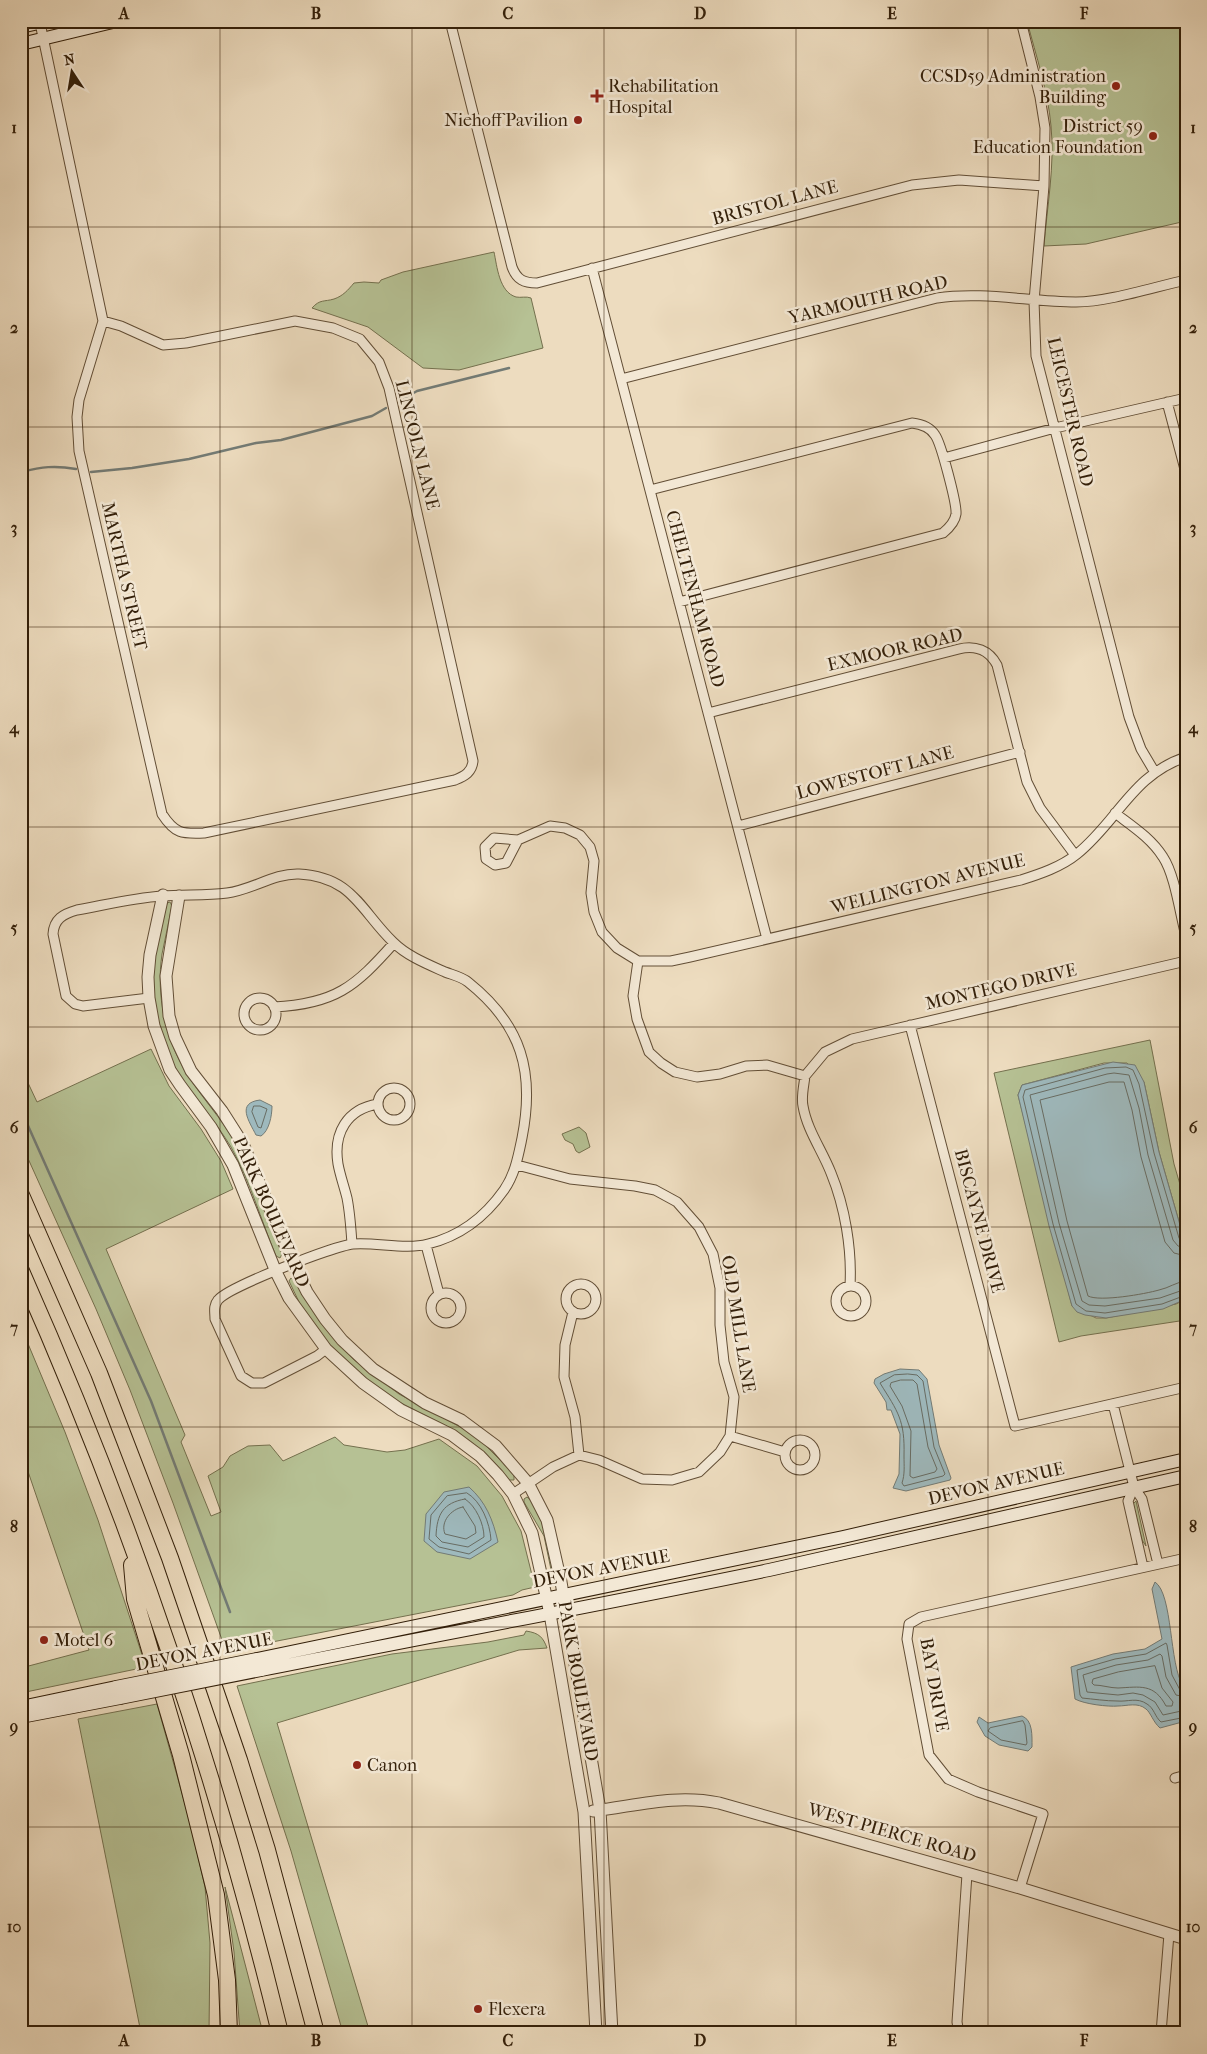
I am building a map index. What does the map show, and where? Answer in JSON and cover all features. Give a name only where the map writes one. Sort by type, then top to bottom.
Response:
[{"type":"highway","points":[[21,1195],[98,1374],[170,1558],[239,1760],[278,1892],[316,2033]]},
{"type":"highway","points":[[21,1271],[45,1324],[130,1538],[184,1696],[256,1934],[280,2033]]},
{"type":"highway","points":[[130,1538],[135,1599],[181,1755],[216,1895],[227,1980],[229,2033]]},
{"type":"highway","points":[[278,1892],[327,2033]]},
{"type":"highway","points":[[216,1895],[220,1980],[218,2033]]},
{"type":"main road","points":[[21,44],[117,21]]},
{"type":"main road","points":[[21,28],[43,22]]},
{"type":"main road","name":"DEVON AVENUE","points":[[21,1718],[118,1693],[259,1664],[563,1594],[843,1537],[1186,1459]]},
{"type":"main road","name":"DEVON AVENUE","points":[[259,1664],[566,1611],[878,1546],[1186,1476]]},
{"type":"main road","name":"DEVON AVENUE","points":[[21,1707],[118,1693]]},
{"type":"street","name":"BRISTOL LANE","points":[[450,21],[512,267],[519,279],[527,283],[538,282],[912,185],[973,180],[1044,186]]},
{"type":"street","name":"LEICESTER ROAD","points":[[1021,21],[1043,112],[1046,146],[1034,301],[1036,356],[1129,716],[1141,749],[1154,771]]},
{"type":"street","name":"MARTHA STREET","points":[[43,22],[48,38],[103,321],[79,400],[77,416],[79,451],[162,814],[169,825],[178,832],[204,833],[455,780],[466,776],[472,767]]},
{"type":"street","name":"CHELTENHAM ROAD","points":[[592,268],[767,939]]},
{"type":"street","name":"YARMOUTH ROAD","points":[[621,379],[931,299],[950,296],[970,296],[1034,301],[1086,302],[1186,280]]},
{"type":"street","name":"LINCOLN LANE","points":[[103,321],[121,326],[163,345],[186,343],[295,321],[333,328],[360,339],[379,362],[389,388],[473,761],[472,767]]},
{"type":"street","points":[[944,458],[1055,428],[1186,398]]},
{"type":"street","points":[[1167,402],[1186,473]]},
{"type":"street","points":[[650,490],[912,423],[932,431],[939,443],[944,458],[956,514],[951,526],[943,533],[679,602]]},
{"type":"street","name":"EXMOOR ROAD","points":[[708,713],[967,647],[988,652],[997,665],[1027,782],[1040,808],[1076,855]]},
{"type":"street","name":"LOWESTOFT LANE","points":[[738,826],[1020,752]]},
{"type":"street","name":"WELLINGTON AVENUE","points":[[638,961],[671,961],[1021,880],[1046,871],[1076,855],[1102,829],[1138,786],[1154,771],[1186,757]]},
{"type":"street","points":[[1115,813],[1145,836],[1164,859],[1170,873],[1186,936]]},
{"type":"street","points":[[518,840],[550,826],[565,828],[580,835],[590,847],[594,862],[591,893],[594,912],[602,932],[617,948],[638,961],[633,996],[637,1019],[649,1052],[661,1063],[675,1072],[697,1077],[720,1074],[746,1066],[767,1065],[805,1076],[802,1104],[809,1129],[832,1174],[839,1198],[847,1238],[850,1286]]},
{"type":"street","points":[[149,998],[83,1006],[75,1004],[66,996],[53,934],[54,926],[59,918],[66,913],[77,910],[162,896],[228,893],[288,874],[323,877],[352,893],[394,943],[425,963],[466,980],[510,1026],[520,1050],[526,1077],[526,1118],[517,1165],[506,1188],[488,1211],[472,1226],[426,1245],[352,1244],[320,1252],[217,1300],[214,1308],[215,1319],[241,1376],[252,1383],[264,1383],[317,1356],[326,1349]]},
{"type":"street","name":"PARK BOULEVARD","points":[[162,896],[150,955],[149,998],[154,1026],[170,1070],[211,1127],[234,1165],[276,1272],[297,1309],[326,1349],[363,1383],[388,1402],[419,1420],[452,1435],[467,1445],[498,1475],[513,1494],[532,1533],[550,1614],[584,1812],[596,2033]]},
{"type":"street","name":"PARK BOULEVARD","points":[[179,896],[166,976],[169,1016],[175,1037],[191,1071],[222,1111],[251,1160],[293,1264],[308,1292],[325,1319],[357,1356],[408,1393],[461,1420],[496,1446],[528,1484],[551,1532],[600,1810],[612,2033]]},
{"type":"street","points":[[274,1007],[298,1006],[320,1001],[338,994],[370,970],[394,943]]},
{"type":"street","name":"MONTEGO DRIVE","points":[[805,1076],[825,1052],[852,1039],[1186,961]]},
{"type":"street","name":"BISCAYNE DRIVE","points":[[910,1025],[1015,1426],[1113,1404]]},
{"type":"street","points":[[352,1244],[347,1199],[338,1165],[337,1150],[339,1136],[346,1122],[356,1111],[365,1106],[378,1104]]},
{"type":"street","name":"OLD MILL LANE","points":[[517,1165],[570,1179],[655,1190],[677,1202],[699,1227],[713,1254],[720,1288],[720,1325],[724,1362],[734,1397],[730,1436],[720,1452],[699,1472],[672,1480],[642,1479],[599,1460],[579,1455]]},
{"type":"street","points":[[426,1245],[439,1294]]},
{"type":"street","points":[[513,1494],[552,1468],[579,1455],[575,1417],[564,1377],[565,1345],[573,1312]]},
{"type":"street","points":[[1158,1564],[1142,1499],[1134,1488],[1113,1404],[1186,1387]]},
{"type":"street","points":[[730,1436],[785,1452]]},
{"type":"street","points":[[1134,1488],[1128,1501],[1143,1567]]},
{"type":"street","name":"BAY DRIVE","points":[[1020,1888],[1043,1814],[978,1792],[948,1779],[929,1755],[907,1639],[909,1624],[921,1617],[1186,1558]]},
{"type":"street","points":[[1176,1778],[1186,1775]]},
{"type":"street","name":"WEST PIERCE ROAD","points":[[584,1812],[662,1800],[708,1801],[1020,1888],[1186,1939]]},
{"type":"street","points":[[959,2033],[957,2022],[967,1874]]},
{"type":"street","points":[[1161,2033],[1169,1934]]},
{"type":"green space","points":[[1027,21],[1186,21],[1186,221],[1086,244],[1044,246],[1051,171],[1051,126],[1044,87]]},
{"type":"green space","points":[[494,252],[500,278],[506,290],[516,297],[531,298],[543,348],[459,370],[423,368],[368,327],[312,308],[320,302],[340,296],[354,283],[379,283],[381,280],[403,272]]},
{"type":"green space","points":[[170,902],[172,906],[160,969],[161,1001],[168,1031],[179,1060],[187,1074],[230,1133],[242,1155],[255,1183],[282,1254],[280,1258],[276,1256],[238,1160],[219,1129],[180,1076],[173,1064],[163,1037],[156,1009],[153,980],[158,942],[167,903]]},
{"type":"green space","points":[[1150,1040],[1174,1164],[1186,1205],[1186,1246],[1159,1152],[1144,1082],[1127,1063],[1104,1063],[1022,1085],[1018,1095],[1072,1306],[1096,1318],[1106,1318],[1176,1304],[1186,1299],[1186,1320],[1081,1336],[1059,1342],[994,1073]]},
{"type":"green space","points":[[151,1049],[169,1086],[201,1129],[221,1161],[233,1189],[106,1249],[185,1435],[181,1442],[211,1516],[221,1512],[208,1476],[223,1467],[230,1456],[248,1446],[270,1445],[283,1461],[335,1437],[344,1445],[387,1452],[405,1450],[439,1439],[477,1466],[502,1496],[521,1531],[535,1587],[522,1590],[513,1595],[226,1651],[130,1390],[96,1309],[21,1143],[21,1068],[37,1102]]},
{"type":"green space","points":[[579,1127],[586,1133],[590,1147],[579,1153],[573,1144],[565,1140],[562,1134]]},
{"type":"green space","points":[[291,1278],[320,1322],[353,1359],[399,1394],[464,1429],[483,1443],[514,1475],[514,1480],[509,1480],[494,1462],[470,1441],[445,1425],[399,1402],[374,1385],[335,1352],[300,1304],[289,1281]]},
{"type":"green space","points":[[21,1327],[65,1432],[98,1520],[146,1667],[21,1693],[21,1668],[89,1650],[21,1451]]},
{"type":"green space","points":[[527,1497],[538,1511],[549,1548],[555,1579],[553,1579],[544,1536],[524,1502],[524,1499]]},
{"type":"green space","points":[[1136,1501],[1146,1546],[1142,1540],[1133,1504]]},
{"type":"green space","points":[[526,1631],[540,1636],[547,1648],[519,1650],[277,1723],[370,2033],[343,2033],[291,1851],[237,1686],[392,1654],[488,1642],[524,1635]]},
{"type":"green space","points":[[157,1704],[190,1822],[205,1887],[210,1943],[209,2033],[141,2033],[78,1719]]},
{"type":"green space","points":[[225,1887],[263,2033],[240,2033],[234,1952]]},
{"type":"water","points":[[1113,1062],[1135,1065],[1144,1082],[1159,1152],[1186,1246],[1186,1299],[1163,1309],[1106,1318],[1085,1315],[1077,1312],[1072,1306],[1049,1226],[1018,1095],[1022,1085]]},
{"type":"water","points":[[260,1100],[272,1106],[270,1123],[261,1136],[256,1135],[246,1113],[248,1105]]},
{"type":"water","points":[[900,1369],[919,1370],[927,1379],[939,1445],[951,1478],[950,1480],[906,1491],[893,1488],[899,1474],[900,1434],[891,1410],[887,1410],[886,1402],[874,1383],[875,1379],[884,1374]]},
{"type":"water","points":[[469,1487],[488,1512],[498,1542],[470,1559],[437,1552],[424,1541],[426,1514],[444,1492]]},
{"type":"water","points":[[1155,1582],[1161,1589],[1165,1600],[1175,1662],[1183,1686],[1186,1686],[1186,1721],[1160,1728],[1143,1707],[1132,1705],[1102,1706],[1075,1699],[1071,1667],[1113,1654],[1145,1649],[1162,1639],[1152,1589]]},
{"type":"water","points":[[1022,1716],[1026,1718],[1031,1729],[1032,1747],[1028,1751],[999,1745],[985,1736],[977,1722],[979,1717],[988,1723]]},
{"type":"waterway","points":[[400,401],[417,391],[509,368]]},
{"type":"waterway","points":[[91,472],[189,459],[256,443],[281,440],[372,416],[386,408]]},
{"type":"waterway","points":[[21,472],[48,467],[76,469]]},
{"type":"waterway","points":[[21,1110],[151,1401],[230,1612]]},
{"type":"place","name":"CCSD59 Administration Building","points":[[1116,86]]},
{"type":"place","name":"Rehabilitation Hospital","points":[[597,96]]},
{"type":"place","name":"Niehoff Pavilion","points":[[578,120]]},
{"type":"place","name":"District 59 Education Foundation","points":[[1153,136]]},
{"type":"place","name":"Motel 6","points":[[44,1640]]},
{"type":"place","name":"Canon","points":[[357,1765]]},
{"type":"place","name":"Flexera","points":[[478,2009]]}]
